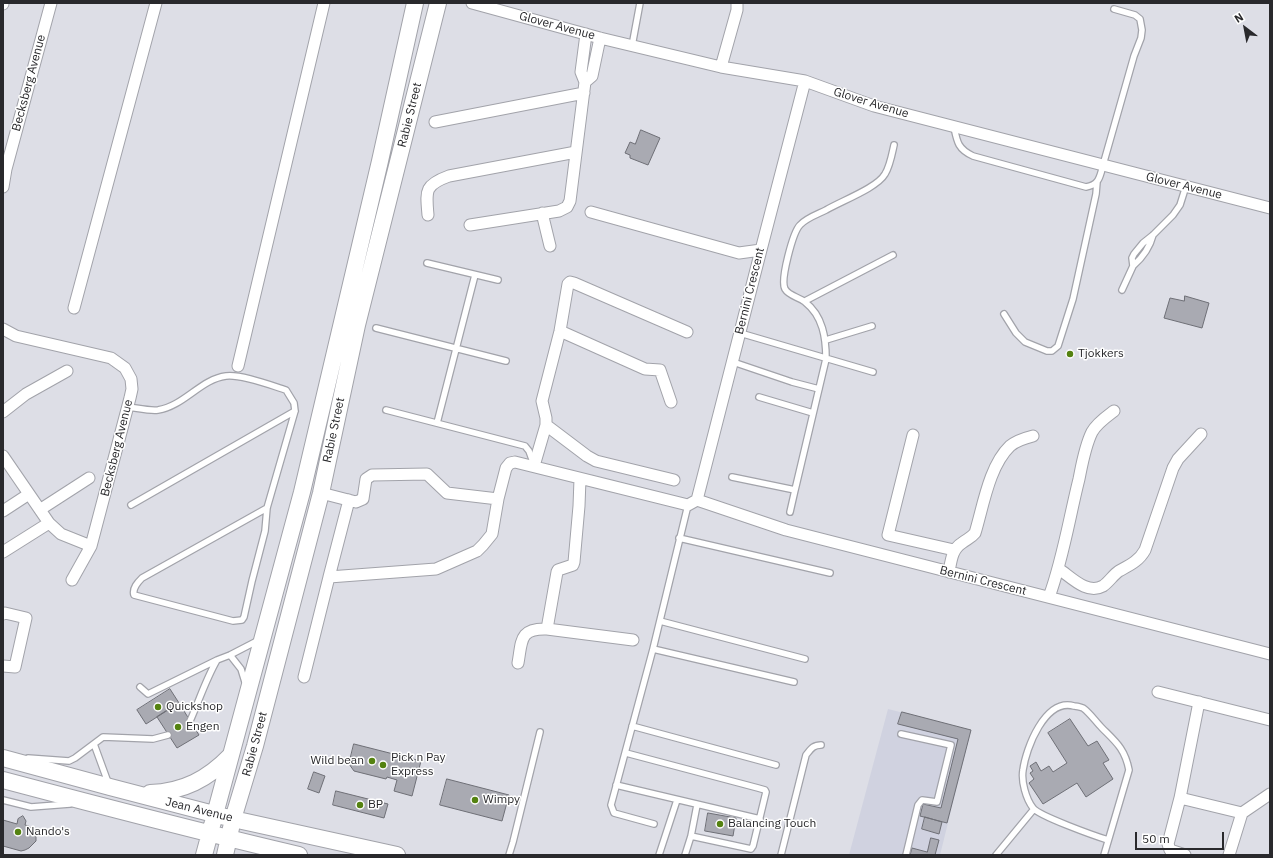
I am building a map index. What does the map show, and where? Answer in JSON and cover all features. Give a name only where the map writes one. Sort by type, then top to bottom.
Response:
[{"type":"main road","name":"Rabie Street","points":[[204,855],[306,477],[380,162],[415,3]]},
{"type":"main road","name":"Rabie Street","points":[[225,855],[233,819],[255,746],[321,493],[357,325],[438,3]]},
{"type":"main road","points":[[134,793],[165,792],[191,784],[219,767],[232,753]]},
{"type":"main road","name":"Jean Avenue","points":[[6,758],[233,819],[397,855]]},
{"type":"main road","name":"Jean Avenue","points":[[3,780],[229,839],[300,855]]},
{"type":"street","name":"Becksberg Avenue","points":[[3,187],[6,169],[51,3]]},
{"type":"street","points":[[74,308],[156,3]]},
{"type":"street","points":[[238,366],[324,3]]},
{"type":"street","name":"Glover Avenue","points":[[472,3],[600,38],[721,67],[805,81],[874,106],[1270,208]]},
{"type":"street","points":[[721,67],[737,10],[737,3]]},
{"type":"street","points":[[470,225],[559,211],[566,207],[570,201],[584,88],[581,72],[586,34]]},
{"type":"street","points":[[435,122],[584,88],[592,76],[600,38]]},
{"type":"street","name":"Bernini Crescent","points":[[693,503],[740,333],[760,250],[805,81]]},
{"type":"street","points":[[428,215],[426,194],[430,186],[436,181],[449,176],[576,152]]},
{"type":"street","points":[[591,212],[739,253],[760,250]]},
{"type":"street","points":[[542,214],[550,246]]},
{"type":"street","points":[[534,466],[546,425],[542,401],[560,331],[568,284],[570,282],[574,282],[687,332]]},
{"type":"street","name":"Becksberg Avenue","points":[[3,329],[16,336],[111,358],[125,368],[131,379],[132,389],[128,407],[92,546],[72,580]]},
{"type":"street","points":[[560,331],[645,369],[660,370],[672,402]]},
{"type":"street","points":[[3,412],[26,394],[68,371]]},
{"type":"street","points":[[1049,598],[1059,569],[1079,477],[1092,433],[1096,426],[1105,417],[1114,411]]},
{"type":"street","points":[[546,425],[587,456],[596,461],[674,480]]},
{"type":"street","points":[[1059,569],[1083,586],[1089,589],[1095,589],[1102,586],[1114,574],[1135,562],[1142,556],[1175,463],[1201,434]]},
{"type":"street","points":[[913,435],[888,535],[954,550]]},
{"type":"street","points":[[949,572],[954,550],[961,543],[970,539],[975,533],[990,481],[1000,460],[1010,446],[1023,439],[1033,436]]},
{"type":"street","points":[[3,456],[41,509],[49,523],[61,534],[92,546]]},
{"type":"street","name":"Bernini Crescent","points":[[498,499],[506,468],[510,463],[515,462],[580,479],[693,503],[786,530],[1270,654]]},
{"type":"street","points":[[321,493],[356,502],[363,499],[366,479],[372,475],[427,474],[447,493],[498,499],[492,534],[476,551],[436,569],[329,577]]},
{"type":"street","points":[[41,509],[89,478]]},
{"type":"street","points":[[547,629],[557,572],[558,570],[573,565],[574,562],[580,479]]},
{"type":"street","points":[[3,511],[29,494]]},
{"type":"street","points":[[304,678],[349,500]]},
{"type":"street","points":[[3,552],[49,523]]},
{"type":"street","points":[[3,614],[26,618],[15,667],[3,666]]},
{"type":"street","points":[[518,663],[524,636],[527,632],[538,629],[633,640]]},
{"type":"street","points":[[1158,692],[1270,720]]},
{"type":"street","points":[[1185,855],[1170,850],[1168,844],[1180,798],[1200,702]]},
{"type":"street","points":[[1229,855],[1242,812],[1270,794]]},
{"type":"street","points":[[1180,798],[1242,812]]},
{"type":"lane","points":[[632,46],[640,3]]},
{"type":"lane","points":[[1004,314],[1016,333],[1025,342],[1047,351],[1052,351],[1058,346],[1073,299],[1098,182],[1134,56],[1142,38],[1140,19],[1135,14],[1114,9]]},
{"type":"lane","points":[[954,127],[960,148],[973,156],[1086,187],[1092,186],[1098,182]]},
{"type":"lane","points":[[790,512],[826,359],[826,340],[816,315],[805,301],[785,290],[783,282],[786,263],[797,229],[801,224],[866,190],[881,180],[888,169],[894,145]]},
{"type":"lane","points":[[1122,290],[1133,266],[1142,258],[1152,242],[1154,235],[1177,211],[1186,186]]},
{"type":"lane","points":[[805,301],[894,255]]},
{"type":"lane","points":[[427,263],[498,280]]},
{"type":"lane","points":[[437,423],[455,348],[475,275]]},
{"type":"lane","points":[[826,340],[872,326]]},
{"type":"lane","points":[[376,328],[506,361]]},
{"type":"lane","points":[[740,333],[873,372]]},
{"type":"lane","points":[[732,362],[792,382],[819,388]]},
{"type":"lane","points":[[128,407],[157,410],[176,403],[217,378],[227,376],[246,378],[286,390],[294,403],[295,411],[267,508],[265,531],[242,620],[233,621],[134,595],[133,592],[136,585],[142,578],[267,508]]},
{"type":"lane","points":[[759,398],[813,412]]},
{"type":"lane","points":[[386,410],[525,446],[529,451],[534,466]]},
{"type":"lane","points":[[131,505],[295,411]]},
{"type":"lane","points":[[732,477],[796,490]]},
{"type":"lane","points":[[654,824],[614,813],[611,806],[653,649],[679,538],[693,503]]},
{"type":"lane","points":[[679,538],[830,573]]},
{"type":"lane","points":[[660,621],[805,659]]},
{"type":"lane","points":[[140,687],[148,694],[263,638]]},
{"type":"lane","points":[[653,649],[794,682]]},
{"type":"lane","points":[[230,655],[241,668],[244,676],[246,699]]},
{"type":"lane","points":[[190,721],[216,660]]},
{"type":"lane","points":[[1104,855],[1129,770],[1126,756],[1116,741],[1082,708],[1068,704],[1054,708],[1044,720],[1030,742],[1022,772],[1026,795],[1034,809],[1053,819],[1108,840]]},
{"type":"lane","points":[[632,726],[776,765]]},
{"type":"lane","points":[[509,855],[540,732]]},
{"type":"lane","points":[[901,734],[951,745],[937,802],[922,800],[918,805],[906,855]]},
{"type":"lane","points":[[6,758],[69,761],[76,758],[103,737],[153,739],[168,735]]},
{"type":"lane","points":[[94,744],[110,787]]},
{"type":"lane","points":[[781,855],[806,755],[811,748],[816,745],[820,745]]},
{"type":"lane","points":[[626,753],[765,790],[766,796],[754,846],[751,849],[691,836]]},
{"type":"lane","points":[[616,785],[760,819]]},
{"type":"lane","points":[[3,800],[31,807],[60,804],[91,804]]},
{"type":"lane","points":[[659,855],[677,800]]},
{"type":"lane","points":[[685,855],[691,836],[697,805]]},
{"type":"lane","points":[[996,855],[1034,809]]},
{"type":"shaded area","points":[[888,709],[971,730],[940,855],[849,855]]},
{"type":"building","points":[[641,130],[660,138],[648,165],[630,158],[630,155],[625,153],[630,142],[635,144]]},
{"type":"building","points":[[1185,296],[1209,303],[1202,328],[1164,318],[1170,298],[1184,301]]},
{"type":"building","points":[[170,689],[179,703],[146,724],[137,710]]},
{"type":"building","points":[[179,703],[199,735],[177,748],[157,717]]},
{"type":"building","points":[[902,712],[971,730],[947,823],[920,816],[923,804],[941,808],[958,739],[898,724]]},
{"type":"building","points":[[1070,719],[1088,746],[1097,741],[1109,760],[1103,763],[1113,779],[1086,797],[1077,783],[1043,804],[1029,783],[1034,779],[1030,773],[1033,771],[1030,766],[1036,762],[1041,771],[1049,766],[1053,772],[1067,763],[1048,733]]},
{"type":"building","points":[[354,744],[421,761],[412,796],[394,791],[397,780],[387,777],[386,779],[354,771],[349,764]]},
{"type":"building","points":[[314,772],[325,776],[319,793],[308,789]]},
{"type":"building","name":"Wimpy","points":[[447,779],[509,795],[502,821],[440,805]]},
{"type":"building","points":[[336,791],[388,804],[384,818],[333,805]]},
{"type":"building","name":"Balancing Touch","points":[[708,813],[736,818],[733,836],[705,831]]},
{"type":"building","name":"Nando's","points":[[23,816],[26,821],[25,825],[29,826],[32,830],[36,837],[36,841],[29,848],[21,851],[3,846],[3,820],[17,824],[18,819]]},
{"type":"building","points":[[925,817],[942,822],[939,834],[922,829]]},
{"type":"building","points":[[931,838],[939,840],[935,855],[910,855],[912,848],[927,852]]},
{"type":"place","name":"Tjokkers","points":[[1070,354]]},
{"type":"place","name":"Quickshop","points":[[158,707]]},
{"type":"place","name":"Engen","points":[[178,727]]},
{"type":"place","name":"Wild bean","points":[[372,761]]},
{"type":"place","name":"Pick n Pay Express","points":[[383,765]]},
{"type":"place","name":"Wimpy","points":[[475,800]]},
{"type":"place","name":"BP","points":[[360,805]]},
{"type":"place","name":"Balancing Touch","points":[[720,824]]},
{"type":"place","name":"Nando's","points":[[18,832]]}]
